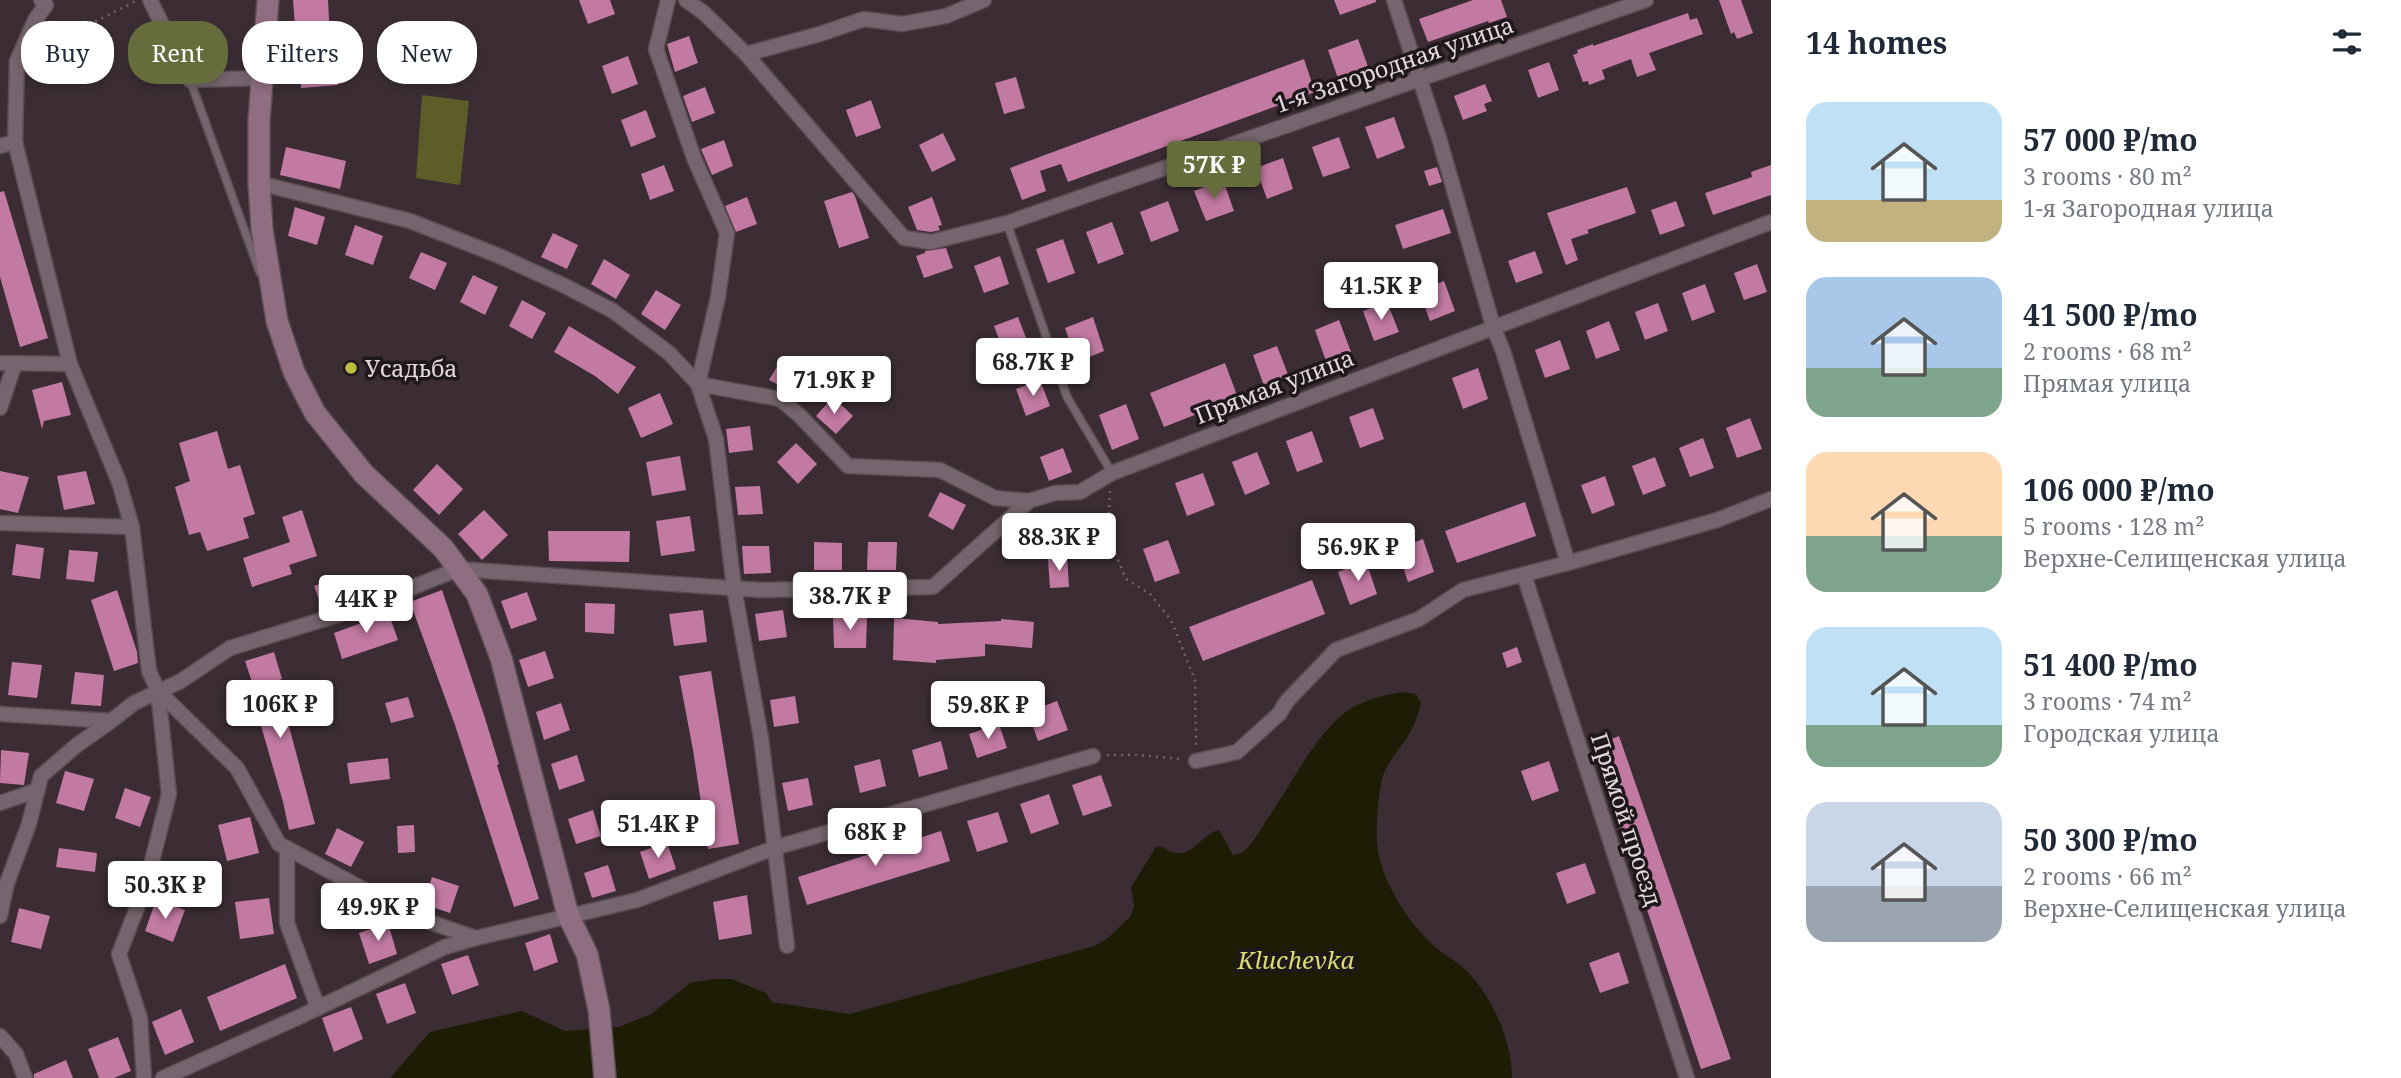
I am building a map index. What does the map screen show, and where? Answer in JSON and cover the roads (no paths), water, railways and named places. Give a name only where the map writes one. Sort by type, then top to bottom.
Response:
[{"type":"street","points":[[150,0],[160,21]]},
{"type":"street","points":[[266,21],[268,0]]},
{"type":"street","points":[[668,0],[656,49],[694,158],[727,233],[718,297],[698,384]]},
{"type":"street","name":"1-я Загородная улица","points":[[686,0],[704,13],[746,54],[904,238],[931,242],[1007,223],[1646,0]]},
{"type":"street","points":[[746,54],[864,19],[902,24],[946,16],[984,0]]},
{"type":"street","points":[[1394,0],[1567,564]]},
{"type":"street","points":[[47,2],[35,20],[17,61],[7,144],[69,364],[119,482],[132,527],[149,671],[158,691],[169,794],[146,885],[119,954],[140,1018],[144,1078]]},
{"type":"street","points":[[262,84],[259,183],[262,229],[277,321],[294,372],[315,413],[364,474],[443,548],[477,594],[501,658],[568,915],[587,954],[599,1010],[605,1078]]},
{"type":"street","points":[[259,183],[410,221],[497,255],[563,285],[613,311],[669,353],[698,384],[716,439],[734,588],[761,738],[787,946]]},
{"type":"street","name":"Прямая улица","points":[[1029,501],[1055,493],[1080,492],[1112,473],[1771,222]]},
{"type":"street","points":[[0,363],[69,364]]},
{"type":"street","points":[[0,408],[15,363]]},
{"type":"street","points":[[698,384],[780,399],[848,466],[940,470],[995,498],[1029,501]]},
{"type":"street","points":[[1196,761],[1237,751],[1279,714],[1287,701],[1336,650],[1419,619],[1464,590],[1567,564],[1717,520],[1771,499]]},
{"type":"street","points":[[0,916],[7,883],[29,824],[41,776],[53,763],[134,703],[181,681],[230,648],[361,608],[458,569],[734,588],[933,587],[1029,501]]},
{"type":"street","points":[[0,523],[132,527]]},
{"type":"street","name":"Прямой проезд","points":[[1524,575],[1686,1078]]},
{"type":"street","points":[[158,691],[237,768],[279,844],[415,917],[476,938]]},
{"type":"street","points":[[0,714],[111,721]]},
{"type":"street","points":[[163,1078],[445,947],[637,900],[775,848],[1093,755]]},
{"type":"street","points":[[0,803],[38,790]]},
{"type":"street","points":[[288,848],[286,923],[318,1007]]},
{"type":"street","points":[[0,1036],[16,1054],[25,1078]]},
{"type":"lane","points":[[191,84],[277,321]]},
{"type":"lane","points":[[1007,223],[1067,397],[1112,473]]},
{"type":"water","name":"Kluchevka","points":[[1402,692],[1416,694],[1421,703],[1412,730],[1382,778],[1377,821],[1379,857],[1389,885],[1414,924],[1433,945],[1467,971],[1493,1007],[1509,1049],[1512,1078],[390,1078],[430,1032],[522,1011],[565,1031],[619,1027],[651,1014],[690,983],[732,979],[766,993],[772,1002],[850,1014],[1094,946],[1108,938],[1130,917],[1134,907],[1131,887],[1156,847],[1161,846],[1171,852],[1186,852],[1219,830],[1233,855],[1242,853],[1256,837],[1305,759],[1338,718],[1362,703]]},
{"type":"place","name":"Усадьба","points":[[351,368]]}]
